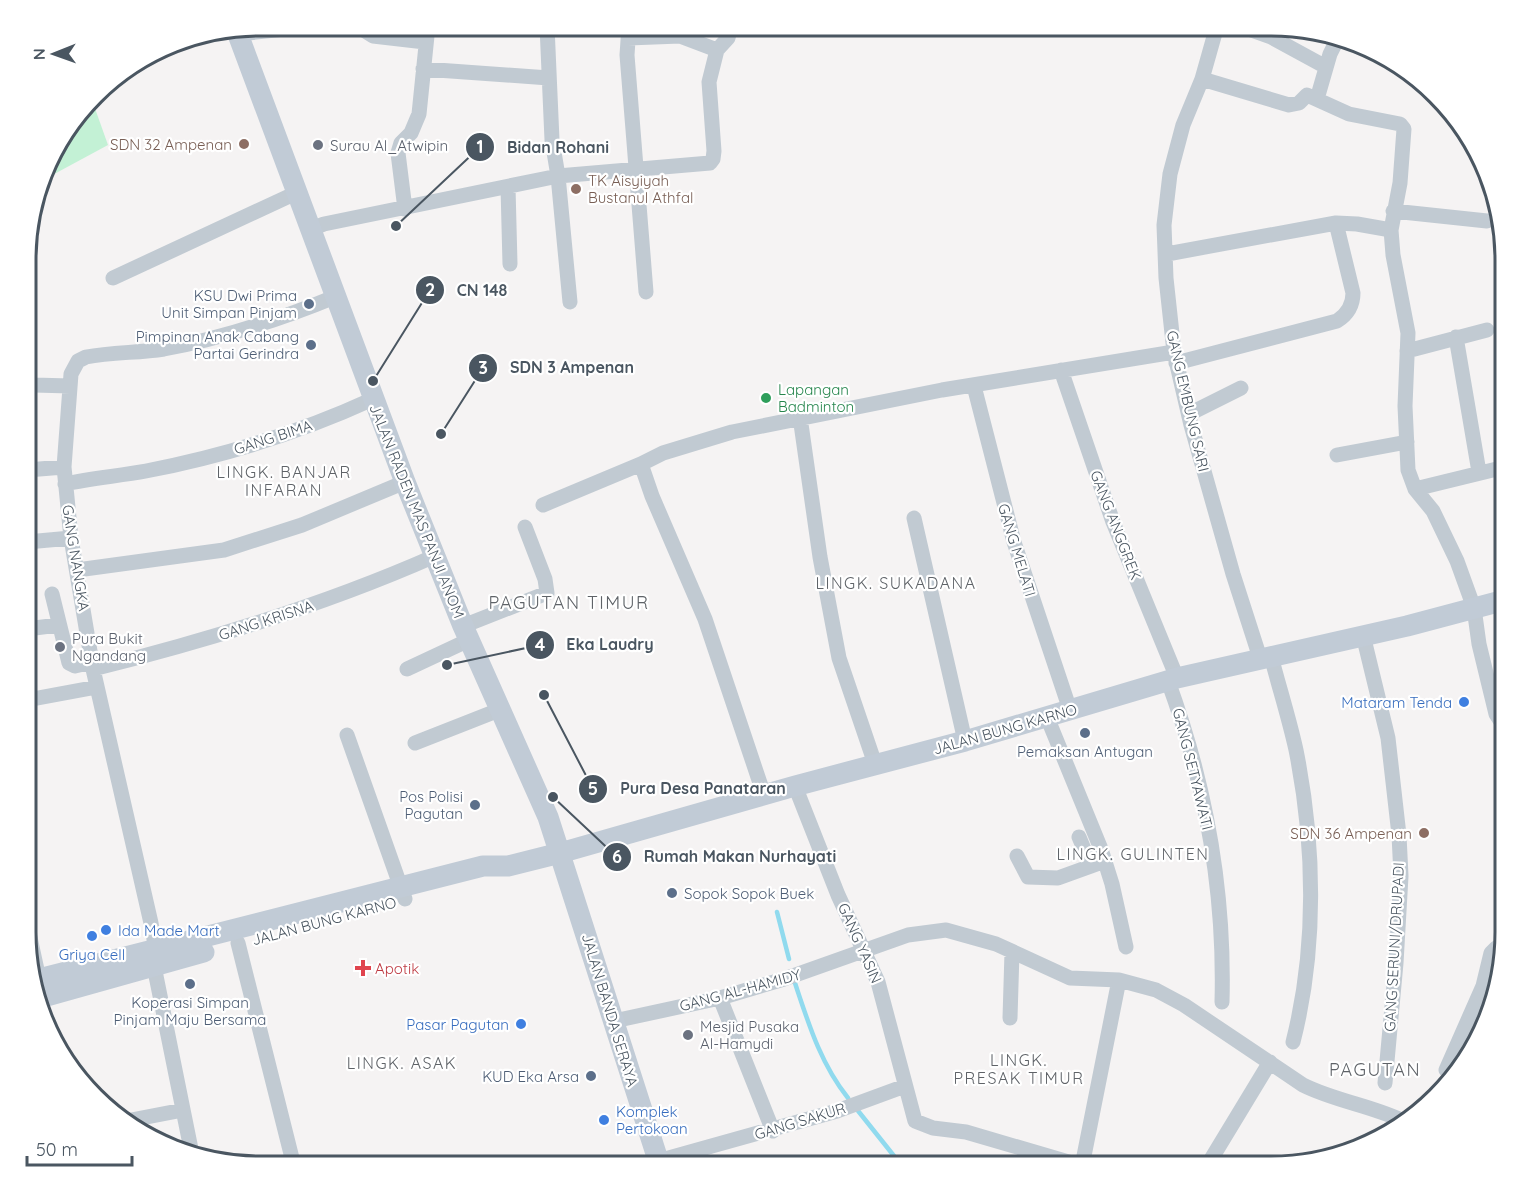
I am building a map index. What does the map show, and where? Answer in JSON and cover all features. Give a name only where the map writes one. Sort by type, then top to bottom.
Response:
[{"type":"main road","name":"JALAN RADEN MAS PANJI ANOM","points":[[239,37],[405,482],[466,633],[548,817],[560,853]]},
{"type":"main road","name":"JALAN BUNG KARNO","points":[[155,958],[238,943],[404,893],[483,866],[508,866],[560,853],[795,786],[965,741],[1172,679],[1495,603]]},
{"type":"main road","name":"JALAN BANDA SERAYA","points":[[560,853],[656,1156]]},
{"type":"main road","name":"JALAN BUNG KARNO","points":[[155,958],[404,893]]},
{"type":"main road","points":[[43,985],[155,958]]},
{"type":"street","points":[[373,36],[425,42]]},
{"type":"street","points":[[405,209],[398,153],[401,142],[411,133],[419,114],[423,92],[426,36]]},
{"type":"street","points":[[547,36],[552,140],[558,176],[570,302]]},
{"type":"street","points":[[628,36],[646,292]]},
{"type":"street","points":[[680,36],[717,50]]},
{"type":"street","points":[[311,229],[324,224],[558,176],[700,165],[713,159],[709,82],[717,50],[728,36]]},
{"type":"street","name":"GANG EMBUNG SARI","points":[[1213,36],[1202,79],[1183,125],[1170,174],[1164,225],[1168,304],[1175,358],[1196,411],[1233,574],[1265,657],[1296,752],[1309,877],[1310,919],[1307,968],[1293,1042]]},
{"type":"street","points":[[1267,36],[1326,67]]},
{"type":"street","points":[[1317,99],[1335,46]]},
{"type":"street","points":[[423,69],[549,78]]},
{"type":"street","points":[[1202,79],[1289,105],[1299,103],[1306,94],[1349,114],[1401,125],[1404,130],[1400,183],[1391,230],[1393,255],[1406,320],[1405,405],[1408,470],[1415,489],[1442,527],[1474,608],[1479,644],[1495,709]]},
{"type":"street","points":[[508,187],[510,264]]},
{"type":"street","points":[[113,278],[296,194]]},
{"type":"street","points":[[1393,211],[1487,221]]},
{"type":"street","points":[[1167,254],[1336,224],[1357,224],[1391,230]]},
{"type":"street","points":[[543,505],[663,453],[698,441],[800,417],[1061,370],[1175,358],[1337,321],[1345,315],[1352,302],[1353,293],[1336,224]]},
{"type":"street","name":"GANG NANGKA","points":[[190,1145],[155,958],[92,665],[71,538],[64,467],[71,374],[78,361],[98,355],[162,349],[213,338],[282,317],[337,296]]},
{"type":"street","points":[[1407,351],[1487,330]]},
{"type":"street","points":[[1456,337],[1479,472]]},
{"type":"street","name":"GANG ANGGREK","points":[[1061,370],[1113,522],[1172,679]]},
{"type":"street","points":[[36,385],[70,386]]},
{"type":"street","name":"GANG MELATI","points":[[974,386],[1017,552],[1070,711]]},
{"type":"street","points":[[1196,411],[1241,388]]},
{"type":"street","name":"GANG BIMA","points":[[65,484],[145,471],[259,443],[334,417],[373,399]]},
{"type":"street","points":[[800,417],[822,567],[839,658],[875,764]]},
{"type":"street","points":[[1337,455],[1407,442]]},
{"type":"street","points":[[641,464],[651,496],[705,619],[764,795]]},
{"type":"street","points":[[36,469],[64,467]]},
{"type":"street","points":[[1415,489],[1495,469]]},
{"type":"street","points":[[77,570],[224,550],[302,525],[405,482]]},
{"type":"street","points":[[915,518],[965,741]]},
{"type":"street","points":[[407,669],[466,633],[547,592],[545,579],[525,527]]},
{"type":"street","points":[[36,541],[71,538]]},
{"type":"street","name":"GANG KRISNA","points":[[92,665],[192,643],[270,620],[386,578],[435,556]]},
{"type":"street","points":[[52,594],[69,663],[75,666],[92,665]]},
{"type":"street","points":[[36,628],[58,625]]},
{"type":"street","name":"GANG SERUNI/DRUPADI","points":[[1363,635],[1389,738],[1400,845],[1401,876],[1396,963],[1384,1083]]},
{"type":"street","name":"GANG SETYAWATI","points":[[1172,679],[1203,800],[1218,881],[1223,943],[1222,1002]]},
{"type":"street","points":[[36,698],[97,687]]},
{"type":"street","points":[[415,743],[499,710]]},
{"type":"street","points":[[1047,717],[1126,947]]},
{"type":"street","points":[[347,735],[404,893]]},
{"type":"street","name":"GANG YASIN","points":[[795,786],[836,890],[878,982],[909,1106],[915,1121],[921,1125],[966,1132],[1048,1156]]},
{"type":"street","points":[[1080,837],[1098,864]]},
{"type":"street","points":[[1017,856],[1028,877],[1058,878],[1098,864]]},
{"type":"street","name":"GANG AL-HAMIDY","points":[[614,1021],[720,998],[799,975],[908,935],[946,930],[996,944],[1070,978],[1119,980],[1150,987],[1170,997],[1322,1095],[1381,1111],[1396,1118]]},
{"type":"street","points":[[238,943],[291,1156]]},
{"type":"street","points":[[1446,1070],[1483,986],[1491,953],[1494,951]]},
{"type":"street","points":[[1010,1018],[1012,952]]},
{"type":"street","points":[[1084,1156],[1119,980]]},
{"type":"street","points":[[720,998],[773,1131]]},
{"type":"street","points":[[1213,1156],[1270,1062]]},
{"type":"street","name":"GANG SAKUR","points":[[687,1156],[837,1111],[905,1086]]},
{"type":"street","points":[[137,1119],[183,1110]]},
{"type":"green space","points":[[95,109],[108,145],[53,175],[66,148]]},
{"type":"waterway","points":[[777,912],[789,959]]},
{"type":"waterway","points":[[794,980],[822,1056],[848,1098]]},
{"type":"waterway","points":[[855,1107],[894,1156]]},
{"type":"place","name":"SDN 32 Ampenan","points":[[244,144]]},
{"type":"place","name":"Surau Al_Atwipin","points":[[318,145]]},
{"type":"place","name":"TK Aisyiyah Bustanul Athfal","points":[[576,189]]},
{"type":"place","name":"Bidan Rohani","points":[[396,226]]},
{"type":"place","name":"KSU Dwi Prima Unit Simpan Pinjam","points":[[309,304]]},
{"type":"place","name":"Pimpinan Anak Cabang Partai Gerindra","points":[[311,345]]},
{"type":"place","name":"CN 148","points":[[373,381]]},
{"type":"place","name":"Lapangan Badminton","points":[[766,398]]},
{"type":"place","name":"SDN 3 Ampenan","points":[[441,434]]},
{"type":"place","name":"Pura Bukit Ngandang","points":[[60,647]]},
{"type":"place","name":"Eka Laudry","points":[[447,665]]},
{"type":"place","name":"Pura Desa Panataran","points":[[544,695]]},
{"type":"place","name":"Mataram Tenda","points":[[1464,702]]},
{"type":"place","name":"Pemaksan Antugan","points":[[1085,733]]},
{"type":"place","name":"Rumah Makan Nurhayati","points":[[553,797]]},
{"type":"place","name":"Pos Polisi Pagutan","points":[[475,805]]},
{"type":"place","name":"SDN 36 Ampenan","points":[[1424,833]]},
{"type":"place","name":"Sopok Sopok Buek","points":[[672,893]]},
{"type":"place","name":"Ida Made Mart","points":[[106,930]]},
{"type":"place","name":"Griya Cell","points":[[92,936]]},
{"type":"place","name":"Apotik","points":[[363,968]]},
{"type":"place","name":"Koperasi Simpan Pinjam Maju Bersama","points":[[190,984]]},
{"type":"place","name":"Pasar Pagutan","points":[[521,1024]]},
{"type":"place","name":"Mesjid Pusaka Al-Hamydi","points":[[688,1035]]},
{"type":"place","name":"KUD Eka Arsa","points":[[591,1076]]},
{"type":"place","name":"Komplek Pertokoan","points":[[604,1120]]},
{"type":"district","name":"LINGK. BANJAR INFARAN","points":[[284,481]]},
{"type":"district","name":"LINGK. SUKADANA","points":[[896,583]]},
{"type":"district","name":"PAGUTAN TIMUR","points":[[569,602]]},
{"type":"district","name":"LINGK. GULINTEN","points":[[1133,854]]},
{"type":"district","name":"LINGK. ASAK","points":[[402,1063]]},
{"type":"district","name":"LINGK. PRESAK TIMUR","points":[[1019,1069]]},
{"type":"district","name":"PAGUTAN","points":[[1375,1069]]}]
